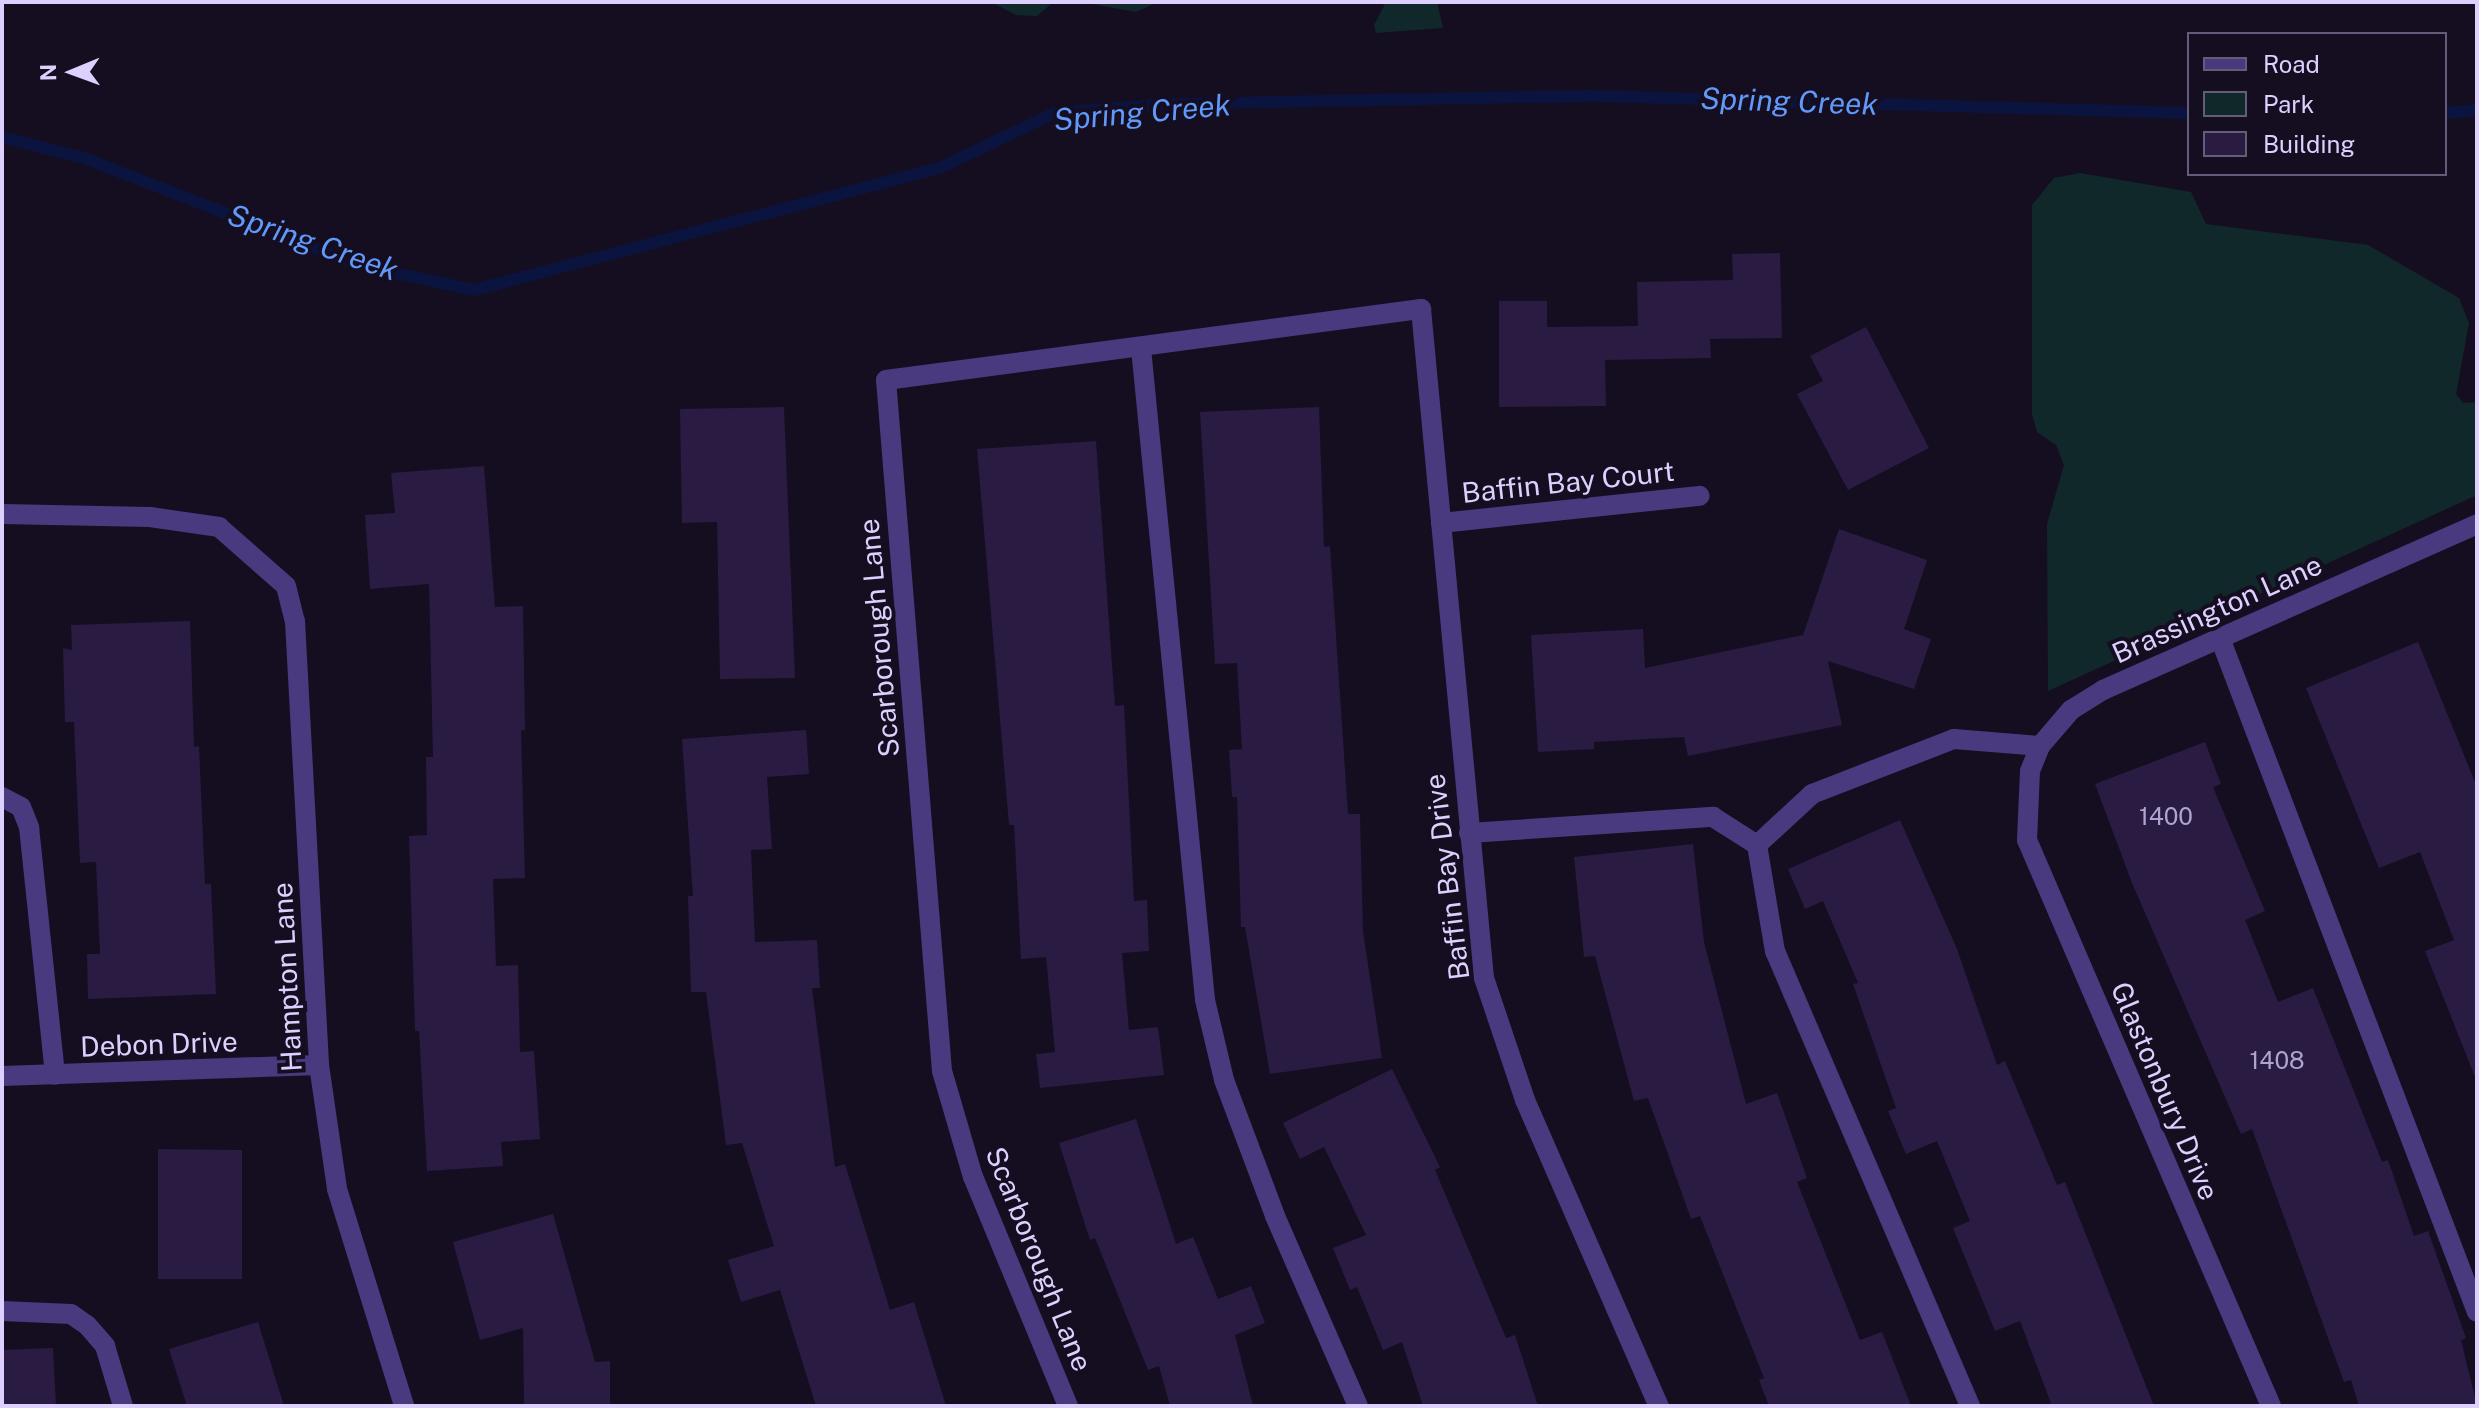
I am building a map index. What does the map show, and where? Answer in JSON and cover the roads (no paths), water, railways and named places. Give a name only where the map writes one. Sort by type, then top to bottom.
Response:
[{"type":"street","name":"Scarborough Lane","points":[[1068,1406],[973,1177],[942,1071],[886,380],[1421,309]]},
{"type":"street","name":"Baffin Bay Drive","points":[[1421,309],[1484,978],[1525,1100],[1659,1406]]},
{"type":"street","points":[[1141,348],[1205,1000],[1224,1080],[1275,1216],[1358,1406]]},
{"type":"street","name":"Baffin Bay Court","points":[[1441,523],[1700,496]]},
{"type":"street","name":"Hampton Lane","points":[[2,514],[182,520],[219,527],[249,549],[286,586],[295,621],[319,1065],[337,1189],[404,1406]]},
{"type":"street","name":"Brassington Lane","points":[[2026,794],[2040,746],[2071,710],[2103,690],[2477,526]]},
{"type":"street","points":[[2220,638],[2477,1312]]},
{"type":"street","points":[[1757,845],[1812,794],[1954,739],[2040,746]]},
{"type":"street","name":"Glastonbury Drive","points":[[2026,794],[2027,840],[2271,1406]]},
{"type":"street","points":[[2,797],[21,807],[29,827],[55,1075]]},
{"type":"street","points":[[1469,833],[1713,817],[1757,845],[1775,951],[1970,1406]]},
{"type":"street","name":"Debon Drive","points":[[2,1076],[319,1065]]},
{"type":"street","points":[[2,1311],[71,1314],[87,1325],[105,1346],[123,1406]]},
{"type":"waterway","name":"Spring Creek","points":[[2,137],[84,158],[358,265],[474,290],[942,167],[1054,113],[1166,104],[1598,96],[2187,113]]},
{"type":"waterway","name":"Spring Creek","points":[[2447,113],[2477,110]]}]
